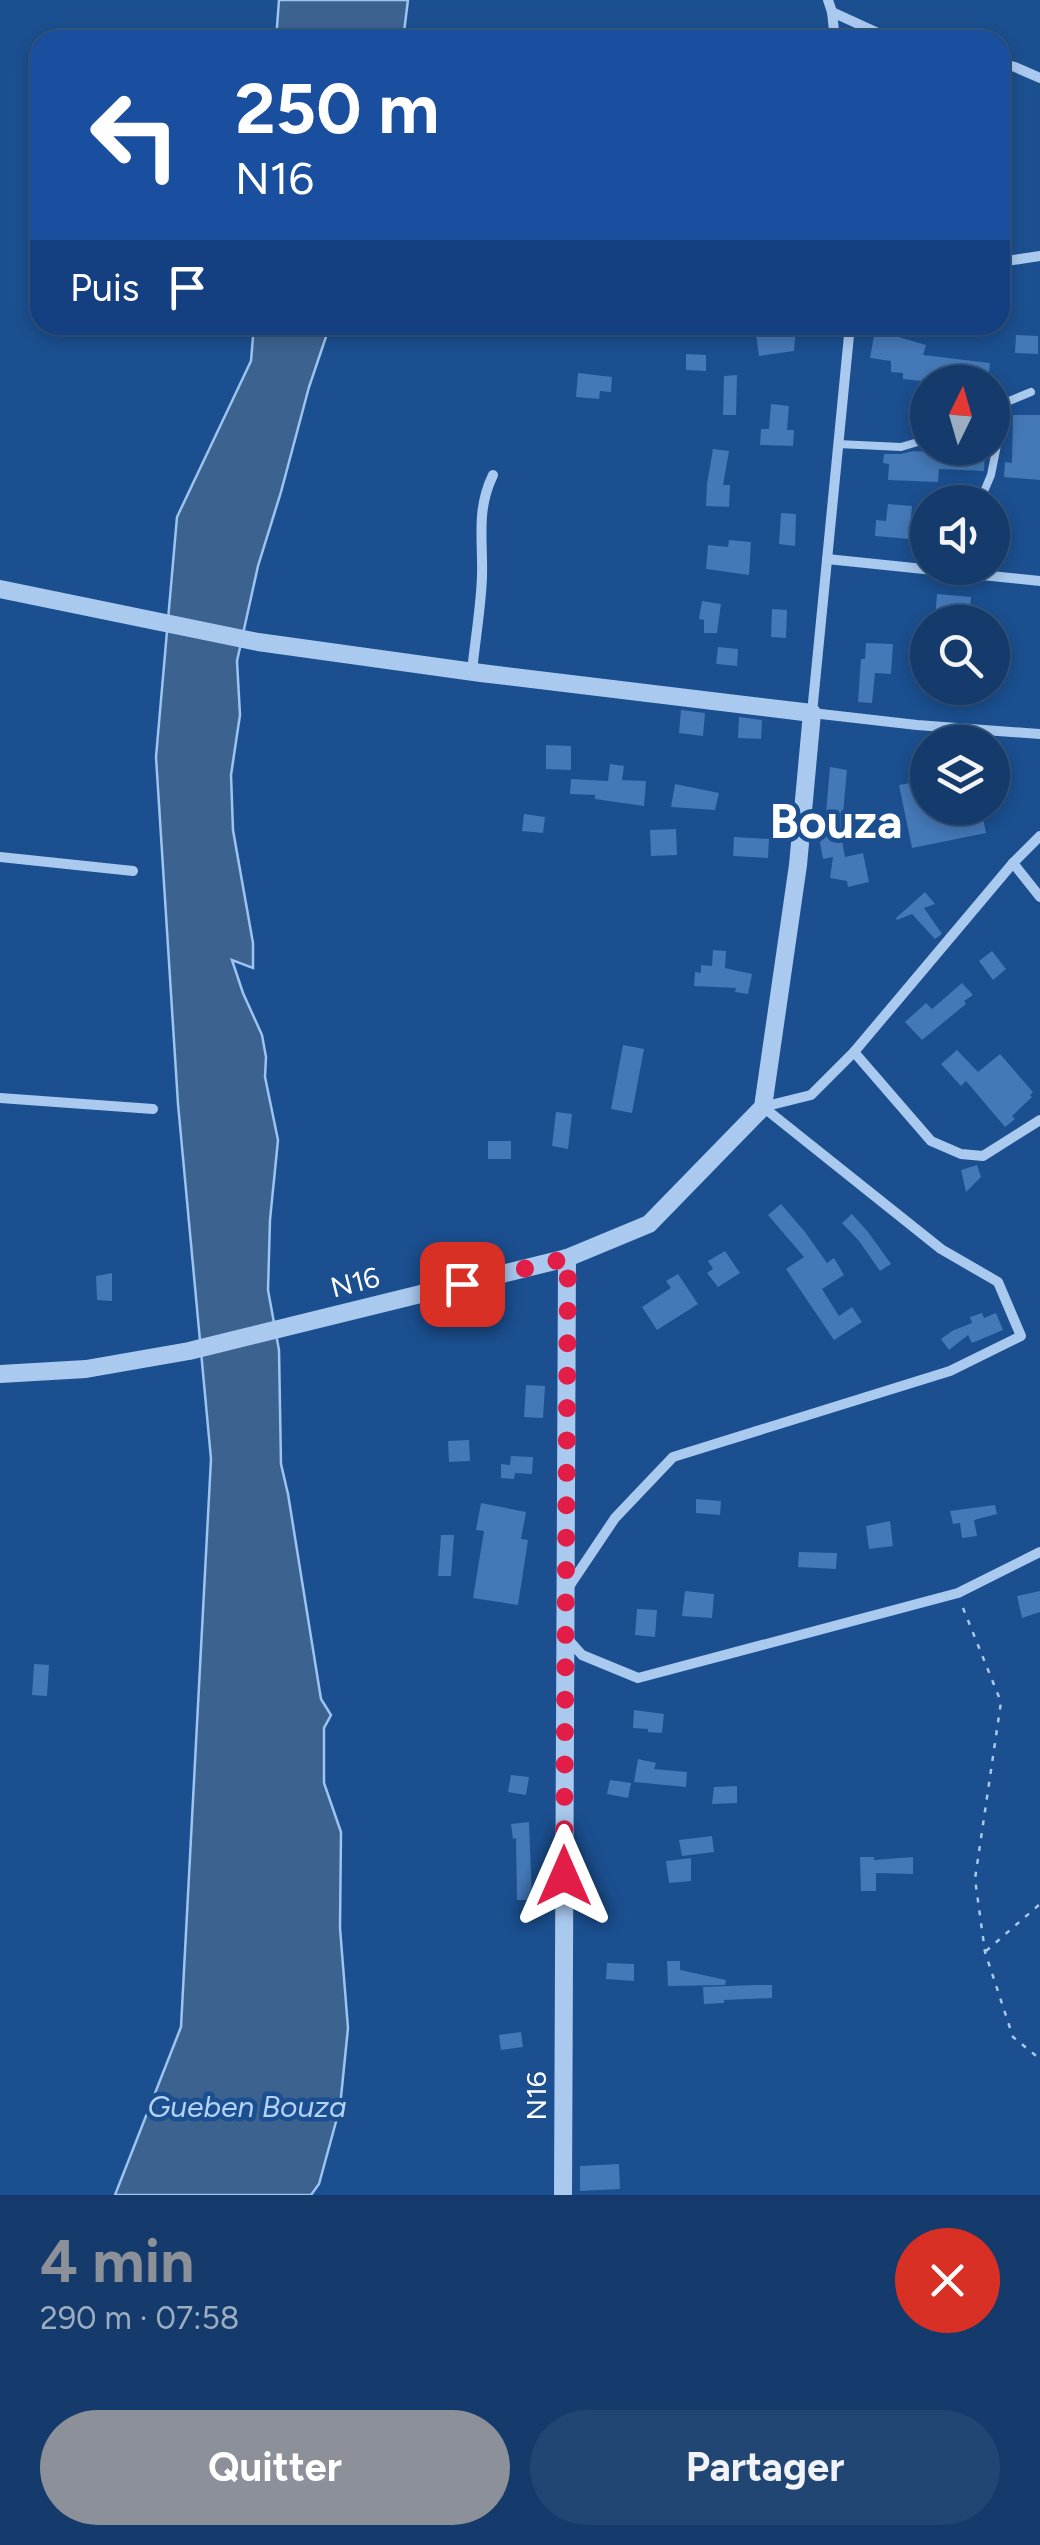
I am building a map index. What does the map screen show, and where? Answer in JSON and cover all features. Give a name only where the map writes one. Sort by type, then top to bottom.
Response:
[{"type":"street","points":[[828,0],[835,30]]},
{"type":"street","points":[[832,12],[870,30]]},
{"type":"street","points":[[1010,67],[1040,78]]},
{"type":"street","points":[[1010,260],[1040,256]]},
{"type":"street","points":[[764,1107],[798,865],[849,335]]},
{"type":"street","points":[[472,672],[482,578],[481,518],[484,494],[493,475]]},
{"type":"street","points":[[827,560],[1040,581]]},
{"type":"street","points":[[0,589],[258,642],[472,672],[916,725],[1040,734]]},
{"type":"street","points":[[568,1258],[649,1224],[764,1107],[812,1095],[854,1052],[1012,863],[1040,836]]},
{"type":"street","points":[[0,857],[133,872]]},
{"type":"street","points":[[1012,863],[1040,897]]},
{"type":"street","points":[[854,1052],[930,1142],[961,1154],[983,1156],[1040,1120]]},
{"type":"street","points":[[0,1098],[154,1110]]},
{"type":"street","points":[[566,1592],[615,1518],[673,1457],[950,1371],[1020,1336],[998,1282],[942,1249],[764,1107]]},
{"type":"street","name":"N16","points":[[0,1374],[86,1369],[189,1351],[568,1258],[563,2195]]},
{"type":"street","points":[[566,1636],[582,1656],[638,1678],[958,1593],[1040,1552]]},
{"type":"lane","points":[[1010,402],[1031,392]]},
{"type":"lane","points":[[838,444],[910,444]]},
{"type":"path","points":[[958,1593],[1001,1702],[974,1880],[985,1952],[1013,2037],[1040,2059]]},
{"type":"path","points":[[985,1952],[1040,1904]]},
{"type":"water","points":[[279,0],[408,0],[404,30],[277,30]]},
{"type":"water","name":"Gueben Bouza","points":[[253,335],[327,335],[258,566],[237,661],[240,715],[231,775],[233,830],[253,943],[253,968],[232,960],[262,1035],[265,1077],[278,1140],[268,1290],[279,1350],[281,1464],[321,1699],[331,1715],[324,1728],[324,1783],[341,1832],[340,1928],[348,2028],[340,2107],[319,2184],[311,2195],[115,2195],[181,2027],[211,1459],[178,1104],[156,757],[177,517],[251,361]]},
{"type":"building","points":[[756,335],[795,335],[794,351],[759,356]]},
{"type":"building","points":[[874,335],[892,335],[926,345],[923,355],[990,363],[910,365],[910,380],[903,379],[903,373],[891,372],[891,361],[870,358]]},
{"type":"building","points":[[1016,335],[1038,336],[1038,354],[1015,353]]},
{"type":"building","points":[[686,354],[706,355],[706,371],[686,370]]},
{"type":"building","points":[[578,373],[612,377],[611,392],[600,391],[599,399],[576,397]]},
{"type":"building","points":[[737,375],[736,415],[723,415],[724,376]]},
{"type":"building","points":[[771,404],[789,406],[787,430],[794,430],[793,446],[760,445],[761,429],[769,429]]},
{"type":"building","points":[[1013,415],[1040,415],[1040,480],[1004,477],[1005,465],[1012,463]]},
{"type":"building","points":[[713,449],[729,451],[723,485],[730,485],[729,507],[706,506]]},
{"type":"building","points":[[910,452],[910,465],[984,465],[984,471],[939,469],[938,482],[888,480],[889,464],[883,463],[884,454]]},
{"type":"building","points":[[888,504],[910,506],[909,539],[875,536],[876,520],[886,521]]},
{"type":"building","points":[[781,513],[796,514],[795,546],[779,544]]},
{"type":"building","points":[[729,540],[751,542],[749,575],[706,569],[708,545],[728,547]]},
{"type":"building","points":[[937,594],[971,597],[970,605],[936,605]]},
{"type":"building","points":[[702,601],[721,604],[717,633],[704,633],[704,620],[699,619]]},
{"type":"building","points":[[772,609],[787,610],[786,638],[771,637]]},
{"type":"building","points":[[866,643],[893,644],[891,674],[875,673],[872,703],[858,702]]},
{"type":"building","points":[[718,647],[738,649],[737,666],[716,664]]},
{"type":"building","points":[[681,710],[705,713],[703,736],[679,733]]},
{"type":"building","points":[[739,717],[762,720],[761,739],[738,738]]},
{"type":"building","points":[[546,745],[571,746],[571,770],[546,769]]},
{"type":"building","points":[[610,764],[624,766],[622,780],[646,781],[644,806],[595,799],[595,795],[570,794],[571,779],[608,781]]},
{"type":"building","points":[[830,767],[847,770],[841,835],[845,857],[863,853],[869,882],[848,887],[847,881],[830,878],[833,857],[823,859],[819,837],[824,836]]},
{"type":"building","points":[[910,783],[910,825],[984,825],[986,833],[912,848],[899,785]]},
{"type":"building","points":[[675,784],[719,793],[715,810],[671,807]]},
{"type":"building","points":[[524,814],[545,817],[543,833],[522,831]]},
{"type":"building","points":[[676,829],[677,855],[651,856],[650,830]]},
{"type":"building","points":[[734,837],[769,839],[768,858],[733,856]]},
{"type":"building","points":[[925,892],[935,904],[924,908],[942,934],[935,939],[912,914],[896,918]]},
{"type":"building","points":[[713,950],[726,951],[725,968],[752,974],[748,994],[735,992],[736,988],[694,986],[695,972],[701,973],[701,965],[712,966]]},
{"type":"building","points":[[992,951],[1006,969],[993,980],[979,961]]},
{"type":"building","points":[[962,983],[973,995],[922,1040],[905,1022],[926,1003],[932,1009]]},
{"type":"building","points":[[623,1045],[644,1049],[632,1113],[611,1109]]},
{"type":"building","points":[[957,1050],[978,1072],[1000,1054],[1033,1092],[1005,1127],[966,1081],[961,1086],[941,1064]]},
{"type":"building","points":[[556,1112],[572,1114],[568,1149],[552,1146]]},
{"type":"building","points":[[488,1141],[511,1141],[511,1159],[488,1159]]},
{"type":"building","points":[[977,1165],[981,1177],[966,1192],[961,1170]]},
{"type":"building","points":[[781,1204],[827,1263],[834,1258],[844,1275],[822,1289],[839,1316],[852,1307],[862,1322],[834,1340],[786,1269],[804,1257],[768,1215]]},
{"type":"building","points":[[852,1214],[891,1264],[880,1271],[842,1223]]},
{"type":"building","points":[[725,1251],[740,1273],[718,1287],[707,1273],[713,1269],[708,1261]]},
{"type":"building","points":[[112,1273],[112,1301],[97,1300],[96,1276]]},
{"type":"building","points":[[678,1274],[698,1304],[657,1330],[642,1307],[671,1288],[666,1281]]},
{"type":"building","points":[[982,1313],[984,1318],[996,1313],[1003,1330],[972,1343],[968,1335],[949,1350],[941,1339],[972,1323],[970,1317]]},
{"type":"building","points":[[526,1385],[545,1386],[543,1418],[524,1417]]},
{"type":"building","points":[[469,1440],[470,1461],[449,1462],[448,1441]]},
{"type":"building","points":[[511,1456],[533,1457],[532,1474],[515,1473],[514,1479],[501,1478],[501,1464],[510,1465]]},
{"type":"building","points":[[696,1499],[721,1501],[720,1515],[696,1513]]},
{"type":"building","points":[[481,1503],[526,1512],[521,1539],[528,1540],[518,1605],[473,1598],[484,1531],[476,1530]]},
{"type":"building","points":[[995,1505],[997,1514],[974,1520],[977,1536],[962,1538],[960,1523],[953,1524],[950,1511]]},
{"type":"building","points":[[890,1521],[893,1546],[869,1549],[866,1526]]},
{"type":"building","points":[[441,1535],[454,1535],[451,1576],[438,1576]]},
{"type":"building","points":[[799,1552],[837,1553],[836,1569],[798,1567]]},
{"type":"building","points":[[685,1591],[714,1594],[712,1618],[682,1616]]},
{"type":"building","points":[[1040,1591],[1040,1612],[1022,1618],[1017,1596]]},
{"type":"building","points":[[637,1609],[657,1610],[655,1637],[635,1635]]},
{"type":"building","points":[[34,1664],[49,1665],[47,1696],[32,1695]]},
{"type":"building","points":[[634,1710],[664,1714],[662,1733],[633,1728]]},
{"type":"building","points":[[638,1759],[656,1763],[654,1769],[687,1772],[686,1787],[634,1782]]},
{"type":"building","points":[[511,1775],[529,1777],[526,1795],[508,1792]]},
{"type":"building","points":[[610,1780],[631,1783],[628,1798],[607,1794]]},
{"type":"building","points":[[737,1786],[737,1803],[712,1804],[714,1787]]},
{"type":"building","points":[[529,1822],[532,1900],[517,1900],[516,1838],[513,1839],[511,1824]]},
{"type":"building","points":[[712,1836],[714,1852],[682,1856],[679,1840]]},
{"type":"building","points":[[860,1857],[913,1857],[913,1874],[876,1873],[876,1891],[861,1891]]},
{"type":"building","points":[[691,1858],[691,1881],[669,1883],[666,1861]]},
{"type":"building","points":[[667,1961],[680,1961],[680,1970],[726,1980],[725,1985],[668,1986]]},
{"type":"building","points":[[607,1963],[634,1964],[634,1981],[606,1979]]},
{"type":"building","points":[[772,1985],[772,1998],[704,2004],[703,1987]]},
{"type":"building","points":[[521,2032],[523,2047],[501,2050],[499,2035]]},
{"type":"building","points":[[619,2164],[620,2189],[580,2191],[580,2166]]},
{"type":"district","name":"Bouza","points":[[836,821]]},
{"type":"route","points":[[462,1284],[568,1258],[564,1876]]}]
